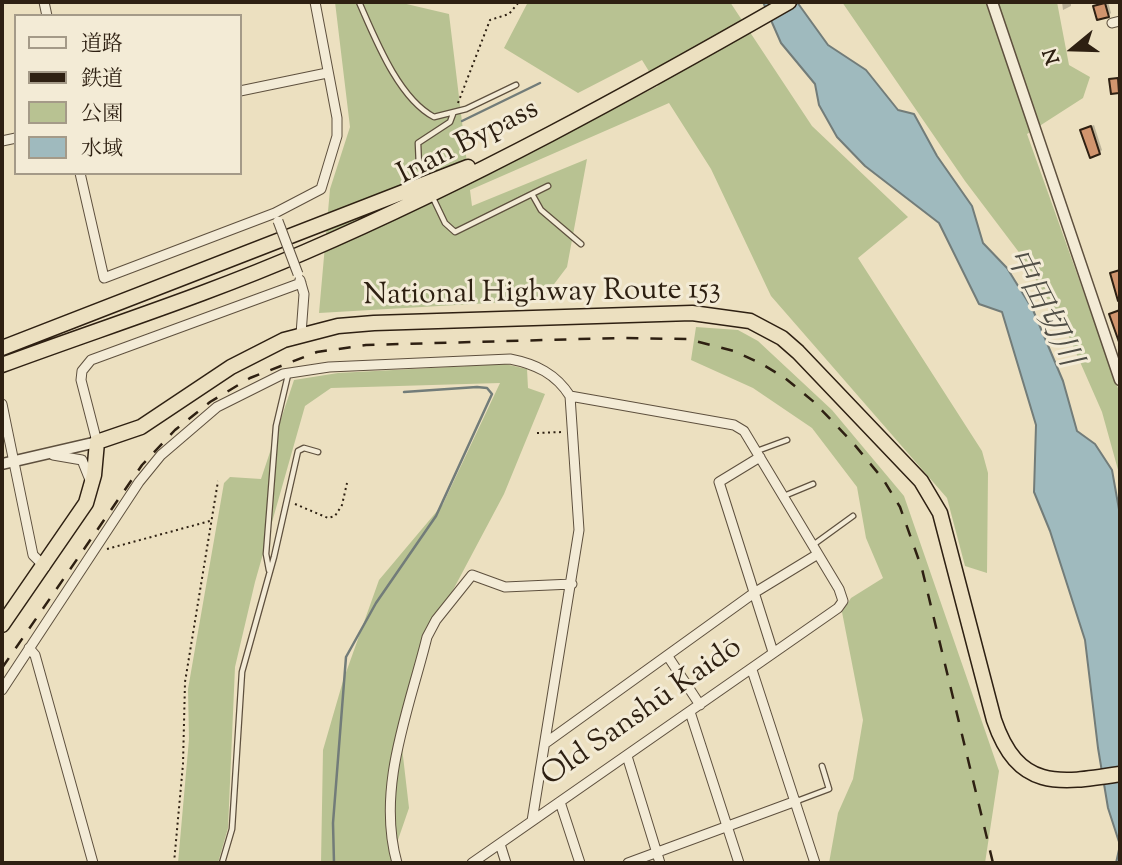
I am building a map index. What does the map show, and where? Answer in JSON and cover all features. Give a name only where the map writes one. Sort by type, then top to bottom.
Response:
[{"type":"highway","name":"Inan Bypass","points":[[2,365],[302,253],[469,176],[642,87],[789,2]]},
{"type":"highway","name":"Inan Bypass","points":[[2,348],[373,206],[563,126]]},
{"type":"highway","name":"National Highway Route 153","points":[[97,442],[141,427],[231,367],[301,334],[374,323],[692,313],[731,316],[766,328],[798,352],[934,498],[1001,740],[1023,769],[1049,780],[1120,774]]},
{"type":"highway","points":[[2,625],[79,516],[92,489],[97,442]]},
{"type":"street","points":[[80,175],[104,278],[276,217],[321,189],[337,136],[315,2]]},
{"type":"street","points":[[992,2],[1120,380]]},
{"type":"street","points":[[242,91],[327,74]]},
{"type":"street","points":[[276,217],[300,278],[301,334]]},
{"type":"street","points":[[8,463],[97,442],[81,380],[82,371],[91,360],[300,278]]},
{"type":"street","points":[[2,690],[139,481],[176,440],[217,407],[241,393],[288,374],[343,366],[510,359],[543,369],[570,396],[734,425],[744,431],[815,550],[547,743]]},
{"type":"street","points":[[532,821],[547,743],[579,530],[570,396]]},
{"type":"street","points":[[2,404],[8,463],[33,555],[45,567]]},
{"type":"street","points":[[758,454],[719,482],[774,652]]},
{"type":"street","points":[[48,455],[82,460],[90,475],[92,489]]},
{"type":"street","name":"Old Sanshū Kaidō","points":[[471,863],[752,670],[841,605],[842,594],[815,550]]},
{"type":"street","points":[[397,863],[390,816],[390,782],[427,637],[436,620],[472,575],[505,587],[572,584]]},
{"type":"street","points":[[29,648],[35,655],[93,863]]},
{"type":"street","points":[[669,657],[700,705]]},
{"type":"street","points":[[752,670],[815,863]]},
{"type":"street","points":[[690,712],[739,863]]},
{"type":"street","points":[[626,756],[660,863]]},
{"type":"street","points":[[628,863],[796,801]]},
{"type":"street","points":[[560,802],[580,863]]},
{"type":"street","points":[[500,844],[506,863]]},
{"type":"lane","points":[[359,2],[376,42],[422,111],[434,117],[453,113],[516,85]]},
{"type":"lane","points":[[419,166],[418,142],[450,122],[453,113]]},
{"type":"lane","points":[[434,200],[445,223],[455,232],[548,186]]},
{"type":"lane","points":[[531,194],[541,210],[581,244]]},
{"type":"lane","points":[[269,573],[266,554],[276,426],[288,374]]},
{"type":"lane","points":[[758,454],[787,440]]},
{"type":"lane","points":[[222,863],[232,829],[242,671],[288,501],[298,451],[304,448],[318,452]]},
{"type":"lane","points":[[783,496],[813,484]]},
{"type":"lane","points":[[815,550],[853,516]]},
{"type":"lane","points":[[796,801],[829,789],[822,766]]},
{"type":"path","points":[[453,113],[490,20],[509,14],[519,2]]},
{"type":"path","points":[[537,433],[574,431]]},
{"type":"path","points":[[174,863],[183,764],[185,682],[218,481]]},
{"type":"path","points":[[288,501],[328,518],[335,516],[342,505],[347,483]]},
{"type":"path","points":[[92,552],[212,521]]},
{"type":"green space","points":[[335,2],[398,2],[449,14],[469,180],[658,86],[642,60],[578,93],[504,48],[528,2],[730,2],[812,126],[908,217],[858,258],[982,451],[988,473],[987,573],[965,566],[947,498],[771,296],[711,169],[669,103],[470,190],[472,206],[587,159],[567,267],[542,300],[319,313],[330,189],[350,127]]},
{"type":"green space","points":[[842,2],[1057,2],[1069,65],[1090,77],[1083,98],[1027,134],[1120,394],[1120,477],[1102,412],[1066,330],[1021,255],[965,181]]},
{"type":"green space","points":[[696,327],[738,330],[758,341],[832,410],[904,496],[999,771],[985,863],[829,863],[838,813],[853,779],[863,720],[842,612],[851,598],[883,578],[866,538],[857,487],[812,428],[753,388],[691,360]]},
{"type":"green space","points":[[505,364],[527,369],[528,388],[545,394],[504,494],[418,656],[401,739],[409,808],[390,863],[321,863],[323,750],[343,681],[379,580],[443,504],[500,383],[331,388],[305,406],[255,582],[235,667],[228,828],[218,863],[178,863],[189,739],[188,689],[224,483],[230,477],[261,479],[294,380],[338,373]]},
{"type":"water","points":[[763,2],[797,2],[828,45],[866,70],[898,110],[914,114],[937,156],[972,206],[983,243],[1007,268],[1033,310],[1063,381],[1077,431],[1095,444],[1112,470],[1120,515],[1120,845],[1108,808],[1085,640],[1050,531],[1034,492],[1036,425],[1002,312],[979,304],[939,223],[865,166],[837,137],[819,105],[815,84],[781,43]]},
{"type":"water","points":[[1120,845],[1120,863],[1116,863]]},
{"type":"building","points":[[1105,3],[1109,17],[1097,20],[1093,6]]},
{"type":"building","points":[[1118,78],[1119,93],[1111,94],[1109,79]]},
{"type":"building","points":[[1091,126],[1100,154],[1090,158],[1080,130]]},
{"type":"building","points":[[1120,270],[1120,301],[1118,301],[1110,273]]},
{"type":"building","points":[[1120,310],[1120,342],[1119,342],[1109,314]]},
{"type":"waterway","points":[[462,121],[540,83]]},
{"type":"waterway","points":[[334,863],[333,823],[346,657],[376,603],[436,516],[492,394],[487,388],[477,387],[404,392]]},
{"type":"railway","points":[[2,668],[142,465],[175,430],[210,402],[250,378],[317,352],[366,345],[619,338],[687,339],[734,351],[785,378],[814,402],[853,443],[883,479],[900,507],[922,569],[993,863]]},
{"type":"water label","name":"中田切川","points":[[1040,309]]}]
